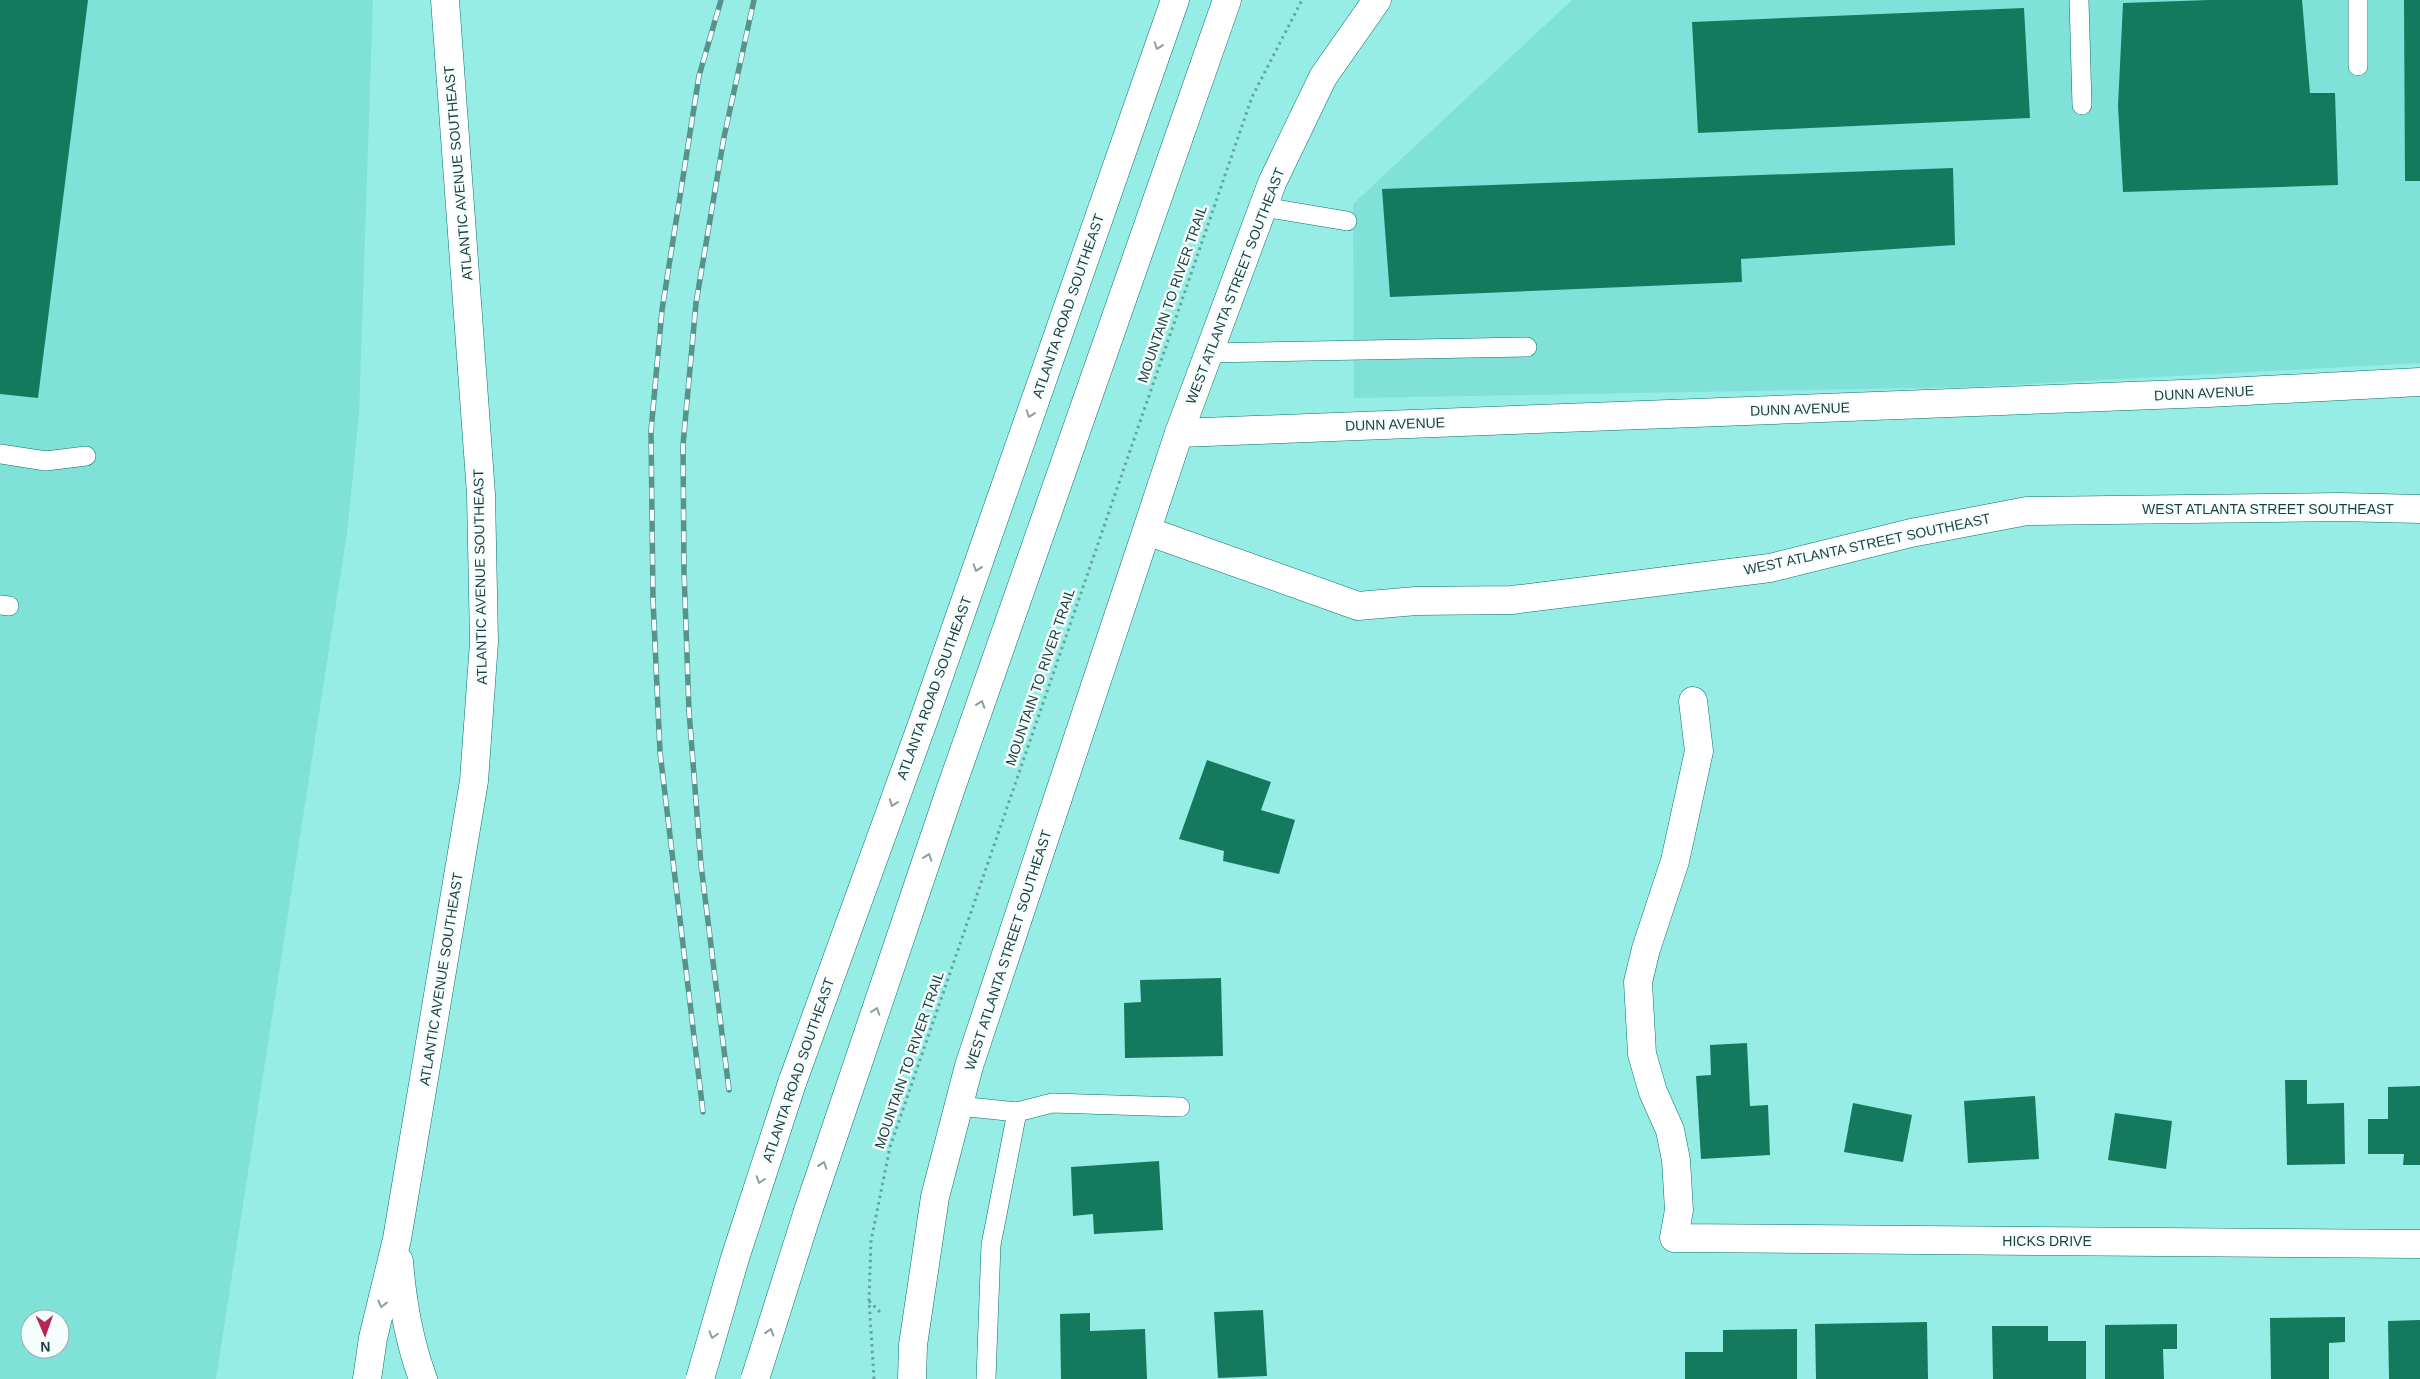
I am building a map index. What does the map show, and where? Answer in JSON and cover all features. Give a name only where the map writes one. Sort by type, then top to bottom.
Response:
[{"type":"street","name":"ATLANTIC AVENUE SOUTHEAST","points":[[367,1379],[373,1338],[397,1239],[474,780],[484,642],[481,494],[445,0]]},
{"type":"street","name":"ATLANTA ROAD SOUTHEAST","points":[[700,1379],[735,1258],[792,1083],[927,710],[1175,0]]},
{"type":"street","points":[[755,1379],[808,1211],[950,791],[1227,0]]},
{"type":"street","name":"WEST ATLANTA STREET SOUTHEAST","points":[[912,1379],[913,1345],[935,1197],[969,1066],[1179,433],[1272,183],[1323,77],[1377,0]]},
{"type":"street","name":"DUNN AVENUE","points":[[1179,433],[2208,393],[2420,382]]},
{"type":"street","name":"WEST ATLANTA STREET SOUTHEAST","points":[[1147,531],[1358,606],[1416,601],[1512,600],[1770,568],[1911,533],[2028,511],[2340,507],[2420,509]]},
{"type":"street","name":"HICKS DRIVE","points":[[1693,701],[1699,751],[1675,860],[1646,949],[1638,982],[1642,1054],[1653,1092],[1670,1130],[1676,1160],[1679,1210],[1674,1238],[2420,1244]]},
{"type":"street","name":"ATLANTIC AVENUE SOUTHEAST","points":[[397,1239],[406,1316],[422,1379]]},
{"type":"lane","points":[[2079,0],[2082,105]]},
{"type":"lane","points":[[2358,0],[2358,66]]},
{"type":"lane","points":[[1263,207],[1347,221]]},
{"type":"lane","points":[[1209,353],[1527,347]]},
{"type":"lane","points":[[0,454],[46,461],[86,456]]},
{"type":"lane","points":[[958,1106],[1016,1112],[1052,1102],[1180,1108]]},
{"type":"lane","points":[[986,1379],[992,1245],[1016,1112]]},
{"type":"path","name":"MOUNTAIN TO RIVER TRAIL","points":[[874,1379],[869,1300],[871,1242],[890,1147],[1252,97],[1302,0]]},
{"type":"shaded area","points":[[0,0],[373,0],[359,414],[347,533],[216,1379],[0,1379]]},
{"type":"shaded area","points":[[1572,0],[2420,0],[2420,363],[1971,387],[1354,398],[1353,204]]},
{"type":"building","points":[[0,0],[88,0],[38,398],[0,394]]},
{"type":"building","points":[[2209,0],[2302,0],[2310,93],[2335,93],[2338,185],[2123,192],[2118,106],[2123,3]]},
{"type":"building","points":[[2404,0],[2420,0],[2420,181],[2405,181]]},
{"type":"building","points":[[2024,8],[2030,118],[1698,133],[1692,22]]},
{"type":"building","points":[[1953,168],[1955,245],[1741,259],[1742,282],[1390,297],[1382,189]]},
{"type":"building","points":[[1207,760],[1271,782],[1261,810],[1295,820],[1279,874],[1223,861],[1224,851],[1179,839]]},
{"type":"building","points":[[1221,978],[1223,1056],[1125,1058],[1124,1003],[1141,1002],[1140,980]]},
{"type":"building","points":[[1747,1043],[1750,1106],[1768,1105],[1770,1155],[1701,1159],[1696,1076],[1711,1075],[1710,1045]]},
{"type":"building","points":[[2285,1080],[2307,1080],[2307,1104],[2344,1103],[2345,1164],[2287,1165]]},
{"type":"building","points":[[2420,1086],[2420,1165],[2403,1165],[2404,1154],[2368,1154],[2368,1119],[2388,1119],[2388,1087]]},
{"type":"building","points":[[2035,1096],[2039,1159],[1968,1163],[1964,1101]]},
{"type":"building","points":[[1853,1103],[1912,1115],[1903,1162],[1844,1152]]},
{"type":"building","points":[[2115,1113],[2172,1121],[2166,1169],[2108,1160]]},
{"type":"building","points":[[1159,1161],[1163,1230],[1094,1234],[1093,1214],[1073,1216],[1071,1167]]},
{"type":"building","points":[[1263,1310],[1267,1376],[1218,1378],[1214,1312]]},
{"type":"building","points":[[1090,1313],[1090,1331],[1145,1329],[1147,1379],[1061,1379],[1060,1314]]},
{"type":"building","points":[[2345,1317],[2345,1342],[2329,1343],[2329,1379],[2271,1379],[2270,1318]]},
{"type":"building","points":[[2420,1320],[2420,1379],[2389,1379],[2388,1321]]},
{"type":"building","points":[[1927,1322],[1928,1379],[1816,1379],[1815,1324]]},
{"type":"building","points":[[2177,1324],[2177,1349],[2163,1349],[2164,1379],[2105,1379],[2105,1325]]},
{"type":"building","points":[[1992,1326],[2048,1326],[2048,1341],[2086,1341],[2086,1379],[1993,1379]]},
{"type":"building","points":[[1797,1329],[1797,1379],[1685,1379],[1685,1352],[1723,1352],[1723,1330]]},
{"type":"railway","points":[[703,1112],[660,752],[653,600],[651,431],[662,310],[699,76],[721,0]]},
{"type":"railway","points":[[729,1090],[701,865],[689,711],[684,571],[683,445],[696,303],[724,137],[754,0]]}]
